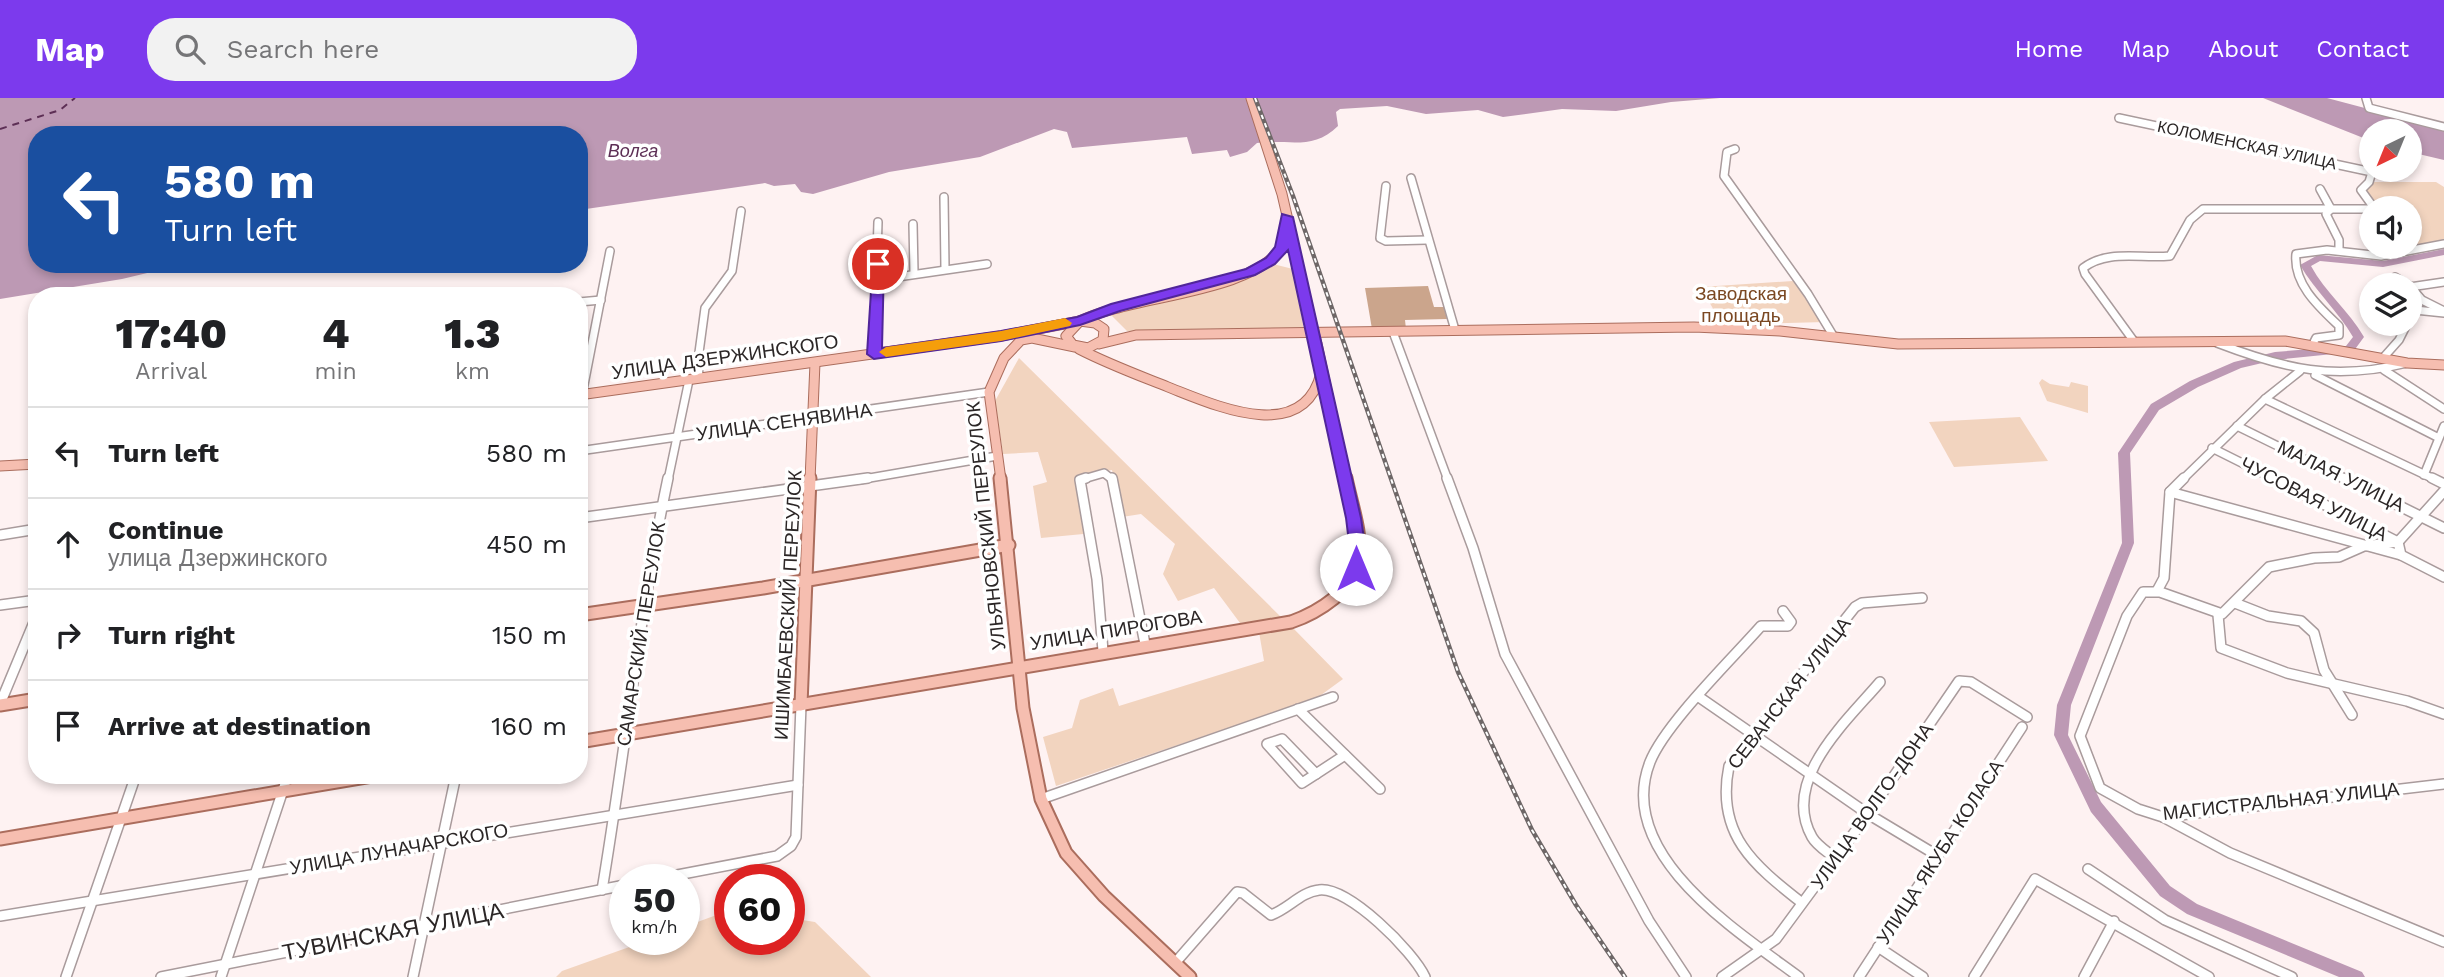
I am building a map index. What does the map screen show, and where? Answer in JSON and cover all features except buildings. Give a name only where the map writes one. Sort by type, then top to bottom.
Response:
[{"type":"main road","points":[[1032,338],[1077,348],[1163,385],[1249,415],[1279,413],[1297,407],[1316,390],[1321,367],[1317,344],[1287,217],[1249,98]]},
{"type":"main road","points":[[1287,217],[1287,232],[1282,249],[1262,267],[1236,277],[1115,307],[1080,321],[1066,332],[1067,340],[1077,348],[1136,335],[1694,327],[1898,344],[2133,340],[2309,344],[2407,363],[2444,365]]},
{"type":"main road","points":[[1080,321],[1136,335]]},
{"type":"main road","name":"УЛИЦА ДЗЕРЖИНСКОГО","points":[[588,394],[1001,336],[1080,321]]},
{"type":"main road","points":[[1100,344],[1105,337],[1102,327]]},
{"type":"main road","name":"УЛЬЯНОВСКИЙ ПЕРЕУЛОК","points":[[1032,338],[1023,339],[1012,346],[999,366],[989,392],[1009,545],[1023,708],[1041,799],[1066,853],[1084,874],[1190,977]]},
{"type":"main road","name":"ИШИМБАЕВСКИЙ ПЕРЕУЛОК","points":[[801,705],[804,579],[812,488],[815,363]]},
{"type":"main road","name":"УЛИЦА ПИРОГОВА","points":[[588,741],[1019,665],[1291,622],[1314,614],[1347,584],[1359,559],[1354,518],[1321,367]]},
{"type":"main road","points":[[0,466],[28,464]]},
{"type":"main road","points":[[588,614],[722,595],[1009,545]]},
{"type":"main road","points":[[0,704],[28,700]]},
{"type":"main road","points":[[0,839],[325,784]]},
{"type":"street","points":[[2366,98],[2369,108],[2444,127]]},
{"type":"street","name":"КОЛОМЕНСКАЯ УЛИЦА","points":[[2119,118],[2372,172],[2369,182],[2361,190],[2365,196]]},
{"type":"street","points":[[1735,149],[1727,152],[1723,165],[1724,176],[1808,294],[1834,337]]},
{"type":"street","points":[[1411,178],[1455,330]]},
{"type":"street","points":[[1386,186],[1380,238],[1386,241],[1427,240]]},
{"type":"street","points":[[2320,189],[2331,209]]},
{"type":"street","points":[[944,197],[945,268]]},
{"type":"street","points":[[2133,340],[2085,274],[2083,268],[2090,262],[2101,258],[2171,256],[2181,232],[2203,209],[2359,209]]},
{"type":"street","points":[[2331,209],[2326,214],[2339,240],[2339,250]]},
{"type":"street","name":"САМАРСКИЙ ПЕРЕУЛОК","points":[[602,890],[615,813],[623,735],[662,506],[694,379],[705,308],[716,298],[732,271],[741,211]]},
{"type":"street","points":[[874,354],[877,222]]},
{"type":"street","points":[[913,224],[914,272]]},
{"type":"street","points":[[2309,344],[2316,338],[2339,335],[2339,326],[2295,271],[2296,254],[2330,248],[2370,256],[2413,252],[2444,244]]},
{"type":"street","points":[[588,347],[601,300],[610,251]]},
{"type":"street","points":[[877,280],[914,272],[987,264]]},
{"type":"street","points":[[2422,285],[2444,282]]},
{"type":"street","points":[[588,301],[601,300]]},
{"type":"street","points":[[2422,301],[2444,312]]},
{"type":"street","points":[[2422,310],[2444,312]]},
{"type":"street","points":[[1393,332],[1473,548],[1505,654],[1649,921],[1686,977]]},
{"type":"street","points":[[1001,336],[1032,338]]},
{"type":"street","points":[[2380,358],[2401,336]]},
{"type":"street","points":[[2210,340],[2242,353],[2315,374],[2384,370],[2407,363]]},
{"type":"street","points":[[2384,370],[2444,409]]},
{"type":"street","points":[[2300,371],[2211,448],[2170,492],[2164,578],[2157,591],[2218,615],[2226,613],[2269,567],[2314,558],[2339,557],[2364,546],[2398,542],[2444,492]]},
{"type":"street","points":[[2315,374],[2437,437]]},
{"type":"street","name":"УЛИЦА СЕНЯВИНА","points":[[588,450],[989,392]]},
{"type":"street","points":[[2265,399],[2444,484]]},
{"type":"street","name":"МАЛАЯ УЛИЦА","points":[[2237,426],[2444,528]]},
{"type":"street","points":[[2424,475],[2437,437],[2444,426]]},
{"type":"street","name":"ЧУСОВАЯ УЛИЦА","points":[[2211,448],[2398,542],[2401,555],[2444,577]]},
{"type":"street","points":[[588,517],[812,488],[997,456]]},
{"type":"street","points":[[1103,651],[1097,579],[1080,480],[1104,473],[1113,480],[1145,644]]},
{"type":"street","points":[[2170,492],[2401,555]]},
{"type":"street","points":[[0,535],[28,530]]},
{"type":"street","name":"МАГИСТРАЛЬНАЯ УЛИЦА","points":[[2157,591],[2143,592],[2127,616],[2080,736],[2100,789],[2163,817],[2444,784]]},
{"type":"street","name":"СЕВАНСКАЯ УЛИЦА","points":[[1802,903],[1747,857],[1727,792],[1729,766],[1855,607],[1862,603],[1922,598]]},
{"type":"street","points":[[0,605],[28,601]]},
{"type":"street","points":[[2235,603],[2268,616],[2301,621],[2314,634],[2324,670],[2352,715]]},
{"type":"street","points":[[1783,611],[1791,622],[1788,626],[1761,626],[1666,734],[1650,761],[1641,797],[1651,832],[1671,864],[1706,908],[1799,977]]},
{"type":"street","points":[[2218,615],[2221,648],[2287,673],[2407,701],[2444,713]]},
{"type":"street","points":[[0,704],[28,637]]},
{"type":"street","name":"УЛИЦА ВОЛГО-ДОНА","points":[[1722,977],[1762,952],[1776,939],[1868,814],[1959,681],[1971,682],[2024,722]]},
{"type":"street","points":[[1836,859],[1817,843],[1806,825],[1801,798],[1814,763],[1880,682]]},
{"type":"street","points":[[1041,799],[1333,697]]},
{"type":"street","points":[[1699,697],[1868,814],[1938,856]]},
{"type":"street","name":"ИШИМБАЕВСКИЙ ПЕРЕУЛОК","points":[[700,871],[777,856],[791,846],[796,837],[801,705]]},
{"type":"street","points":[[1298,709],[1380,789]]},
{"type":"street","name":"УЛИЦА ЯКУБА КОЛАСА","points":[[1859,977],[2024,722]]},
{"type":"street","points":[[1316,774],[1282,739],[1267,744],[1302,783],[1316,774],[1345,755]]},
{"type":"street","points":[[66,977],[133,784]]},
{"type":"street","points":[[221,977],[285,784]]},
{"type":"street","points":[[413,977],[454,784]]},
{"type":"street","name":"УЛИЦА ЛУНАЧАРСКОГО","points":[[0,916],[442,841],[798,785]]},
{"type":"street","points":[[2163,817],[2230,853],[2444,942]]},
{"type":"street","points":[[2088,869],[2165,920],[2292,977]]},
{"type":"street","points":[[1974,977],[2035,879],[2114,921],[2191,972],[2209,977]]},
{"type":"street","name":"ТУВИНСКАЯ УЛИЦА","points":[[161,977],[609,888]]},
{"type":"street","points":[[1175,963],[1237,892],[1243,893],[1271,915],[1314,890],[1327,890],[1342,896],[1382,929],[1420,964],[1425,977]]},
{"type":"street","points":[[2084,977],[2114,921]]},
{"type":"street","points":[[1878,947],[1923,977]]},
{"type":"green space","points":[[2372,182],[2436,182],[2444,187],[2444,241],[2422,246],[2422,196],[2364,195]]},
{"type":"green space","points":[[1273,264],[1293,269],[1304,330],[1127,331],[1109,313],[1251,276]]},
{"type":"green space","name":"Заводская площадь","points":[[1793,281],[1825,322],[1722,325],[1701,287]]},
{"type":"green space","points":[[1019,358],[1282,618],[1240,623],[1214,588],[1178,601],[1163,574],[1175,544],[1141,514],[1122,517],[1112,470],[1082,476],[1080,480],[1094,533],[1041,538],[1033,486],[1047,482],[1038,452],[1003,454],[995,401]]},
{"type":"green space","points":[[2042,379],[2050,384],[2069,387],[2071,382],[2088,386],[2088,413],[2047,401],[2039,383]]},
{"type":"green space","points":[[2020,417],[2048,461],[1954,467],[1929,422]]},
{"type":"green space","points":[[1292,627],[1343,679],[1317,698],[1056,786],[1043,737],[1072,728],[1080,700],[1113,688],[1119,706],[1264,661],[1259,632]]},
{"type":"green space","points":[[714,916],[714,955],[805,955],[805,920],[815,922],[871,977],[556,977],[562,971],[609,954],[700,955],[700,921]]},
{"type":"shaded area","points":[[1428,286],[1434,307],[1444,307],[1447,319],[1405,320],[1406,329],[1372,329],[1365,288]]},
{"type":"water","name":"Волга","points":[[0,98],[1720,98],[1671,102],[1616,111],[1562,109],[1503,117],[1478,110],[1426,114],[1387,106],[1340,109],[1336,112],[1338,126],[1319,139],[1257,143],[1247,152],[1230,157],[1227,150],[1192,154],[1187,137],[1072,148],[1067,132],[1054,129],[980,157],[889,172],[813,194],[801,192],[795,184],[774,186],[765,183],[588,209],[588,126],[28,126],[28,273],[147,273],[73,287],[28,287],[28,294],[0,299]]},
{"type":"water","points":[[2263,98],[2327,98],[2406,119],[2359,119],[2359,136]]},
{"type":"water","points":[[2422,123],[2444,129],[2444,160],[2422,155]]},
{"type":"waterway","points":[[2357,977],[2192,909],[2165,891],[2096,807],[2061,735],[2064,705],[2128,543],[2124,453],[2155,407],[2194,384],[2238,365],[2275,356],[2349,349],[2359,337],[2305,265],[2318,258],[2383,264],[2444,252]]},
{"type":"ferry route","points":[[0,129],[60,110],[75,98]]},
{"type":"railway","points":[[1255,98],[1293,196],[1458,672],[1532,830],[1576,905],[1625,977]]},
{"type":"slow traffic","points":[[886,352],[1001,336],[1065,323]]},
{"type":"route","points":[[878,264],[874,354],[1001,336],[1080,321],[1115,307],[1236,277],[1262,267],[1277,255],[1285,241],[1287,217],[1354,518],[1359,559],[1356,569]]}]
